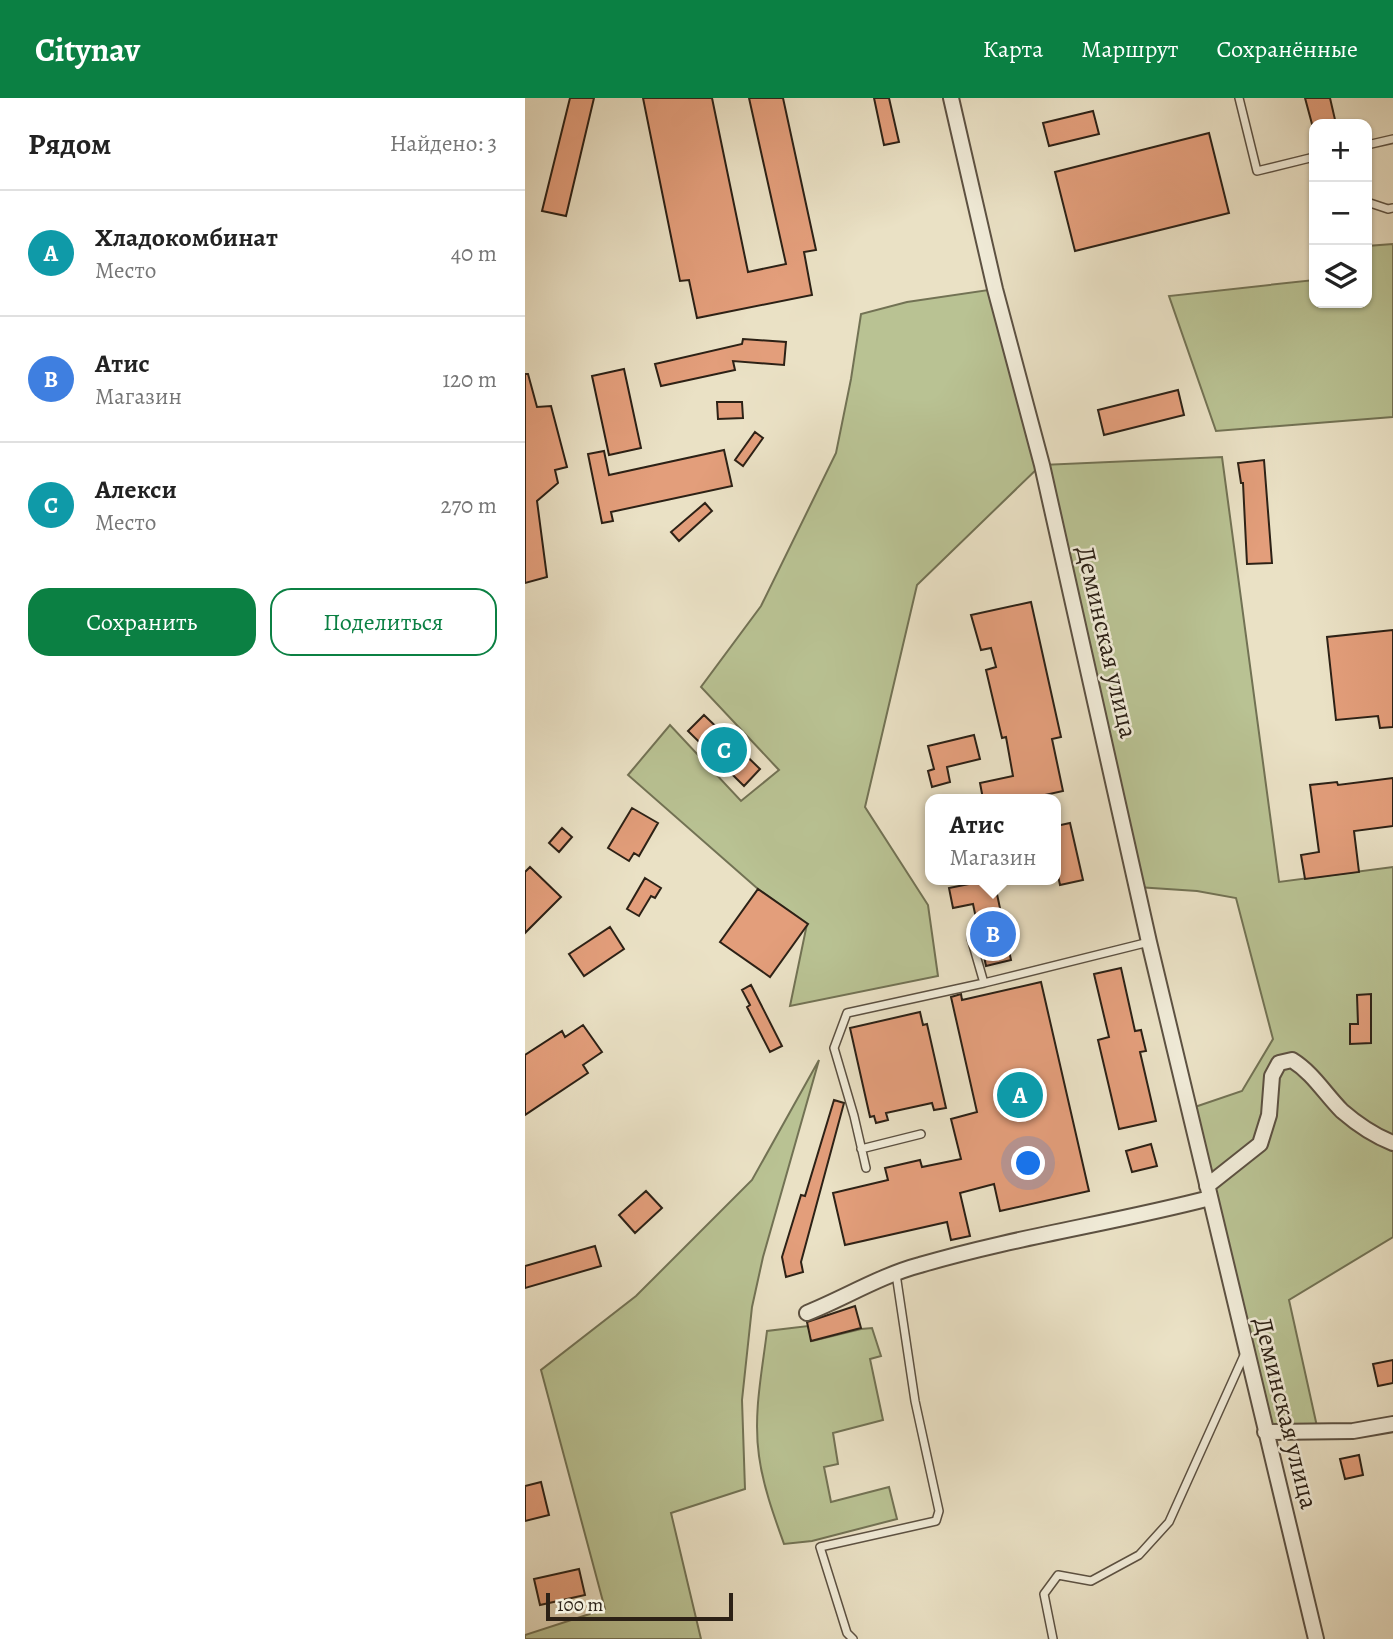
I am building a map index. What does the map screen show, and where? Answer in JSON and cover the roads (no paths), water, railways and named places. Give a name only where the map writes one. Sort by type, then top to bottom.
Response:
[{"type":"street","name":"Деминская улица","points":[[951,98],[995,289],[1042,465],[1149,942],[1316,1639]]},
{"type":"street","points":[[807,1313],[916,1266],[959,1254],[1126,1220],[1208,1192],[1259,1144],[1269,1115],[1272,1076],[1279,1063],[1292,1060],[1303,1067],[1343,1111],[1377,1136],[1393,1143]]},
{"type":"street","points":[[1265,1432],[1353,1431],[1393,1424]]},
{"type":"lane","points":[[1239,98],[1257,171],[1309,159]]},
{"type":"lane","points":[[1372,145],[1393,139]]},
{"type":"lane","points":[[1372,204],[1393,208]]},
{"type":"lane","points":[[971,938],[984,983]]},
{"type":"lane","points":[[866,1168],[834,1048],[847,1013],[984,983],[1149,942]]},
{"type":"lane","points":[[861,1149],[921,1134]]},
{"type":"lane","points":[[853,1639],[847,1633],[820,1547],[936,1521],[939,1511],[915,1401],[896,1275]]},
{"type":"lane","points":[[1053,1639],[1044,1594],[1058,1575],[1091,1581],[1139,1555],[1168,1522],[1246,1351]]},
{"type":"place","name":"Алекси","points":[[724,750]]},
{"type":"place","name":"Атис","points":[[993,934]]},
{"type":"place","name":"Хладокомбинат","points":[[1020,1095]]}]
